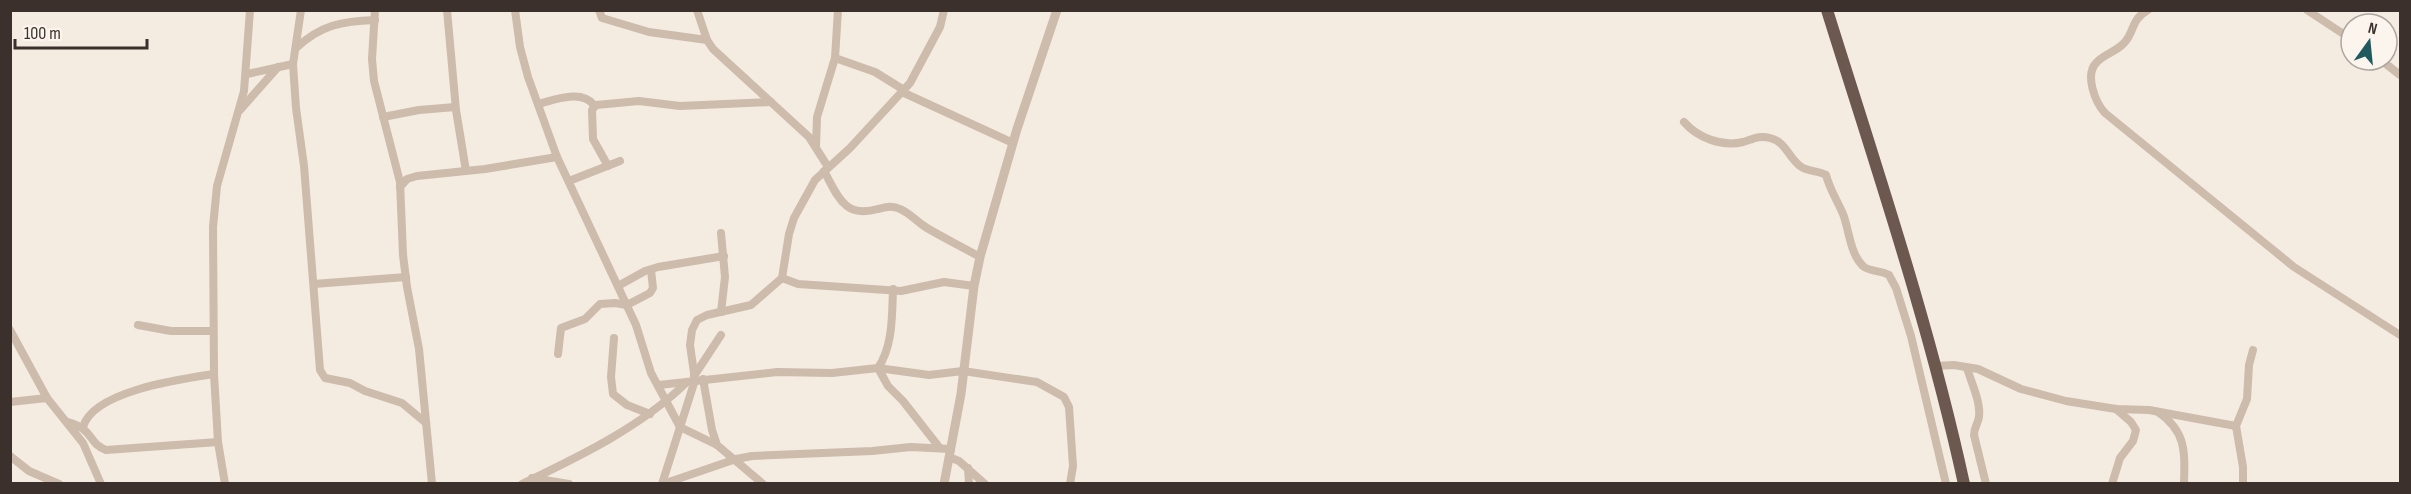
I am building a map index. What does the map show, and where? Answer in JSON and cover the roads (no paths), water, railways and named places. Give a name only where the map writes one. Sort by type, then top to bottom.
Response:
[{"type":"highway","points":[[1827,10],[1900,245],[1935,366],[1964,483]]},
{"type":"street","points":[[225,483],[218,442],[214,374],[215,204],[225,154],[239,111],[247,74],[247,29],[250,10]]},
{"type":"street","points":[[301,10],[293,64],[322,376],[329,380],[350,383],[365,391],[402,404],[426,423]]},
{"type":"street","points":[[375,10],[372,69],[400,187],[400,225],[406,277],[419,349],[432,483]]},
{"type":"street","points":[[447,10],[455,107],[466,171]]},
{"type":"street","points":[[599,10],[601,17],[605,19],[649,32],[707,40]]},
{"type":"street","points":[[697,10],[707,40],[723,60],[816,146],[840,199],[850,209],[866,211],[894,206],[980,257]]},
{"type":"street","points":[[816,146],[819,111],[835,58],[838,10]]},
{"type":"street","points":[[717,445],[695,379],[690,345],[692,330],[697,320],[702,316],[751,305],[782,279],[789,234],[794,218],[815,180],[850,148],[916,75],[942,22],[944,10]]},
{"type":"street","points":[[944,483],[980,257],[1013,143],[1057,10]]},
{"type":"street","points":[[2148,10],[2134,23],[2127,40],[2094,66],[2092,84],[2096,103],[2105,113],[2294,267],[2400,335]]},
{"type":"street","points":[[2307,10],[2339,31]]},
{"type":"street","points":[[515,11],[520,47],[557,157],[636,325],[651,373],[666,403],[680,427],[717,445],[763,483]]},
{"type":"street","points":[[296,48],[319,30],[329,26],[375,20]]},
{"type":"street","points":[[835,58],[875,72],[903,91],[1013,143]]},
{"type":"street","points":[[247,74],[293,64]]},
{"type":"street","points":[[239,111],[278,67]]},
{"type":"street","points":[[538,104],[579,96],[588,99],[594,105]]},
{"type":"street","points":[[594,105],[639,101],[680,106],[771,102]]},
{"type":"street","points":[[594,105],[592,110],[593,139],[608,166]]},
{"type":"street","points":[[383,117],[437,107],[455,107]]},
{"type":"street","points":[[1684,122],[1702,137],[1725,143],[1741,142],[1760,136],[1777,140],[1799,166],[1826,175],[1831,193],[1843,214],[1859,261],[1865,268],[1889,275],[1896,288],[1911,336],[1946,483]]},
{"type":"street","points":[[400,187],[411,177],[557,157]]},
{"type":"street","points":[[568,181],[620,161]]},
{"type":"street","points":[[721,233],[725,277],[721,312]]},
{"type":"street","points":[[618,286],[651,270],[724,256]]},
{"type":"street","points":[[558,354],[561,328],[585,318],[600,304],[627,305],[652,291],[651,270]]},
{"type":"street","points":[[314,284],[406,277]]},
{"type":"street","points":[[782,279],[798,284],[912,290],[944,282],[974,286]]},
{"type":"street","points":[[878,368],[885,358],[889,339],[893,289]]},
{"type":"street","points":[[138,325],[171,331],[213,331]]},
{"type":"street","points":[[10,330],[47,398],[83,443],[101,483]]},
{"type":"street","points":[[662,483],[695,379],[721,335]]},
{"type":"street","points":[[614,338],[611,377],[613,394],[627,405],[650,414]]},
{"type":"street","points":[[2243,483],[2243,466],[2236,426],[2247,399],[2249,365],[2253,350]]},
{"type":"street","points":[[1935,366],[1954,365],[1978,369],[2035,394],[2116,409],[2157,411],[2236,426]]},
{"type":"street","points":[[659,385],[695,379],[777,372],[832,373],[878,368],[929,375],[963,371],[1037,382],[1064,397],[1069,407],[1073,448],[1070,483]]},
{"type":"street","points":[[878,368],[888,386],[903,401],[939,447],[959,460],[985,483]]},
{"type":"street","points":[[1967,368],[1979,410],[1974,435],[1986,483]]},
{"type":"street","points":[[83,427],[90,412],[111,400],[149,386],[214,374]]},
{"type":"street","points":[[522,483],[561,465],[650,414],[695,379]]},
{"type":"street","points":[[10,402],[47,398]]},
{"type":"street","points":[[2112,483],[2120,458],[2133,441],[2136,430],[2116,409]]},
{"type":"street","points":[[2157,411],[2172,422],[2177,429],[2181,440],[2184,483]]},
{"type":"street","points":[[68,422],[83,427],[89,432],[94,442],[106,450],[155,444],[218,442]]},
{"type":"street","points":[[662,483],[736,459],[776,454],[872,452],[893,447],[939,447]]},
{"type":"street","points":[[10,456],[28,471],[58,483]]},
{"type":"street","points":[[968,468],[969,483]]},
{"type":"street","points":[[532,478],[569,483]]}]
